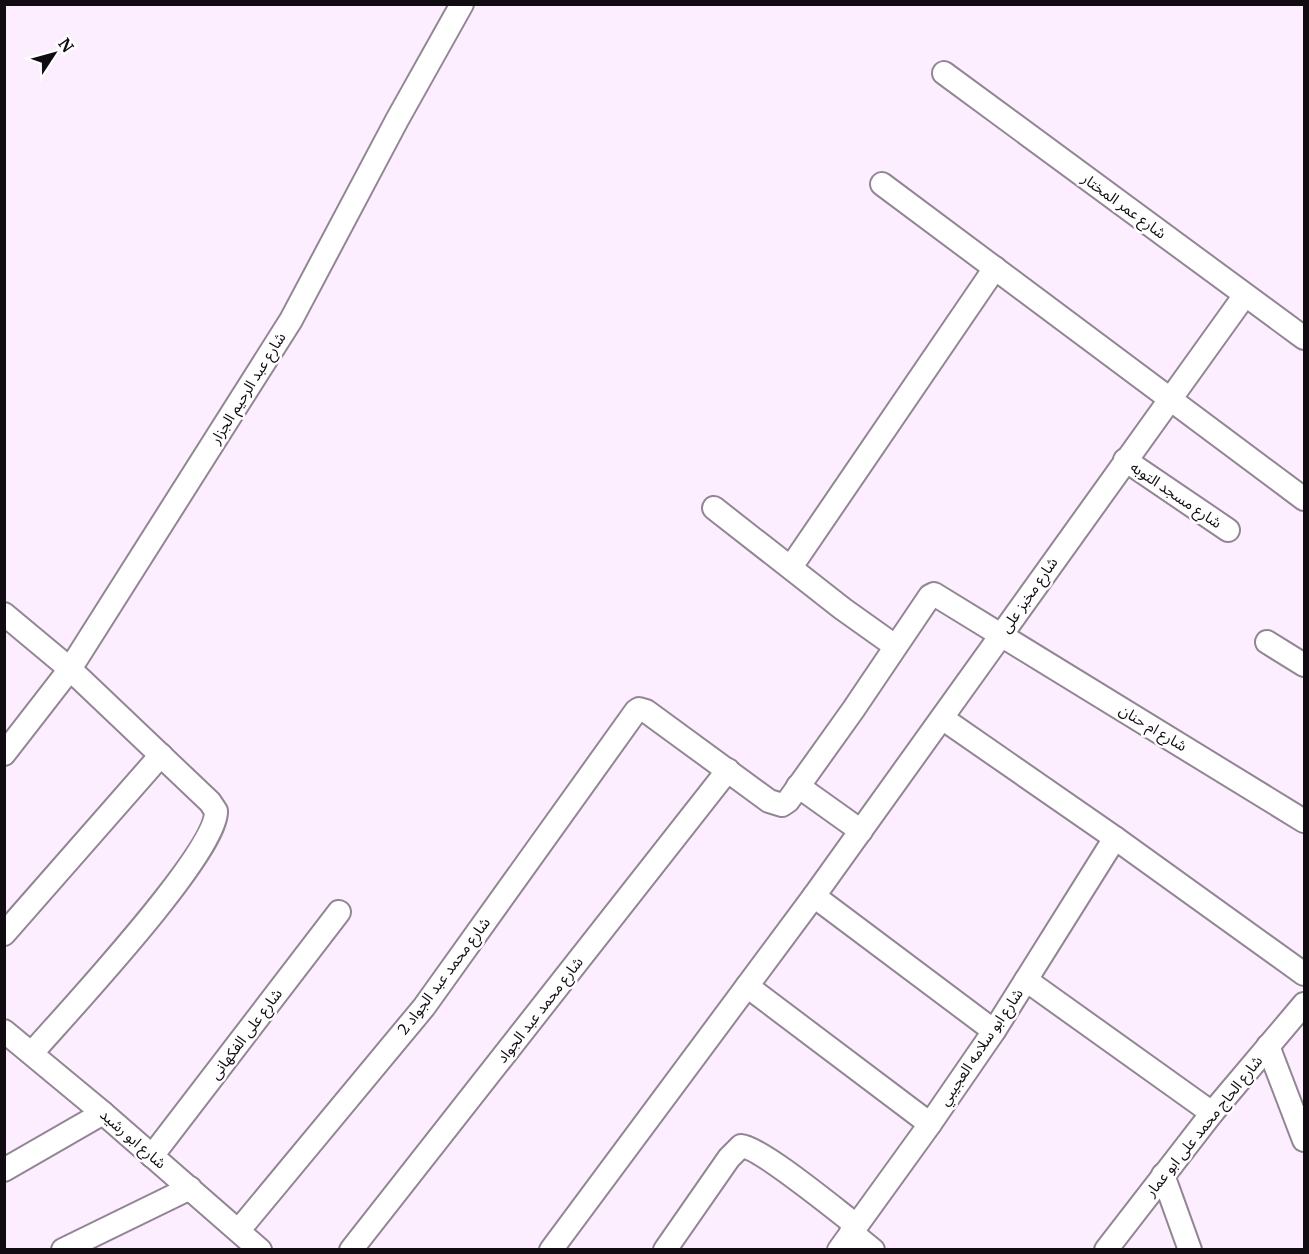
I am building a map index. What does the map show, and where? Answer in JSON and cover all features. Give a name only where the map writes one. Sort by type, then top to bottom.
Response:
[{"type":"street","name":"شارع عبد الرحيم الجزار","points":[[4,754],[70,669],[291,320],[397,120],[462,4]]},
{"type":"street","name":"شارع عمر المختار","points":[[944,73],[1305,338]]},
{"type":"street","points":[[882,184],[1305,499]]},
{"type":"street","points":[[791,567],[995,268]]},
{"type":"street","name":"شارع مخبز على","points":[[551,1250],[814,896],[1245,295]]},
{"type":"street","name":"شارع مسجد التوبه","points":[[1125,460],[1228,530]]},
{"type":"street","points":[[714,508],[843,609],[895,646],[853,710],[783,805],[769,801],[728,770]]},
{"type":"street","name":"شارع ام حنان","points":[[895,646],[930,596],[934,594],[1305,821]]},
{"type":"street","points":[[4,614],[70,669],[214,806],[216,811],[214,824],[180,880],[32,1053]]},
{"type":"street","points":[[1267,642],[1305,665]]},
{"type":"street","name":"شارع محمد عبد الجواد 2","points":[[239,1230],[424,1008],[636,711],[639,709],[646,711],[728,770]]},
{"type":"street","points":[[942,718],[1305,974]]},
{"type":"street","points":[[4,934],[161,755]]},
{"type":"street","name":"شارع محمد عبد الجواد","points":[[351,1250],[728,770]]},
{"type":"street","points":[[798,786],[861,831]]},
{"type":"street","name":"شارع ابو سلامه العجيبي","points":[[849,1236],[994,1031],[1115,838]]},
{"type":"street","points":[[814,896],[994,1031]]},
{"type":"street","name":"شارع على الفكهانى","points":[[152,1156],[339,912]]},
{"type":"street","points":[[1026,980],[1212,1113]]},
{"type":"street","points":[[747,986],[930,1124]]},
{"type":"street","name":"شارع الحاج محمد على ابو عمار","points":[[1106,1250],[1212,1113],[1305,1004]]},
{"type":"street","name":"شارع ابو رشيد","points":[[4,1031],[239,1230],[257,1249]]},
{"type":"street","points":[[1268,1046],[1305,1140]]},
{"type":"street","points":[[4,1170],[103,1113]]},
{"type":"street","points":[[665,1250],[729,1158],[741,1146],[757,1152],[777,1166],[849,1236],[873,1250]]},
{"type":"street","points":[[1163,1175],[1190,1250]]},
{"type":"street","points":[[63,1250],[190,1188]]}]
